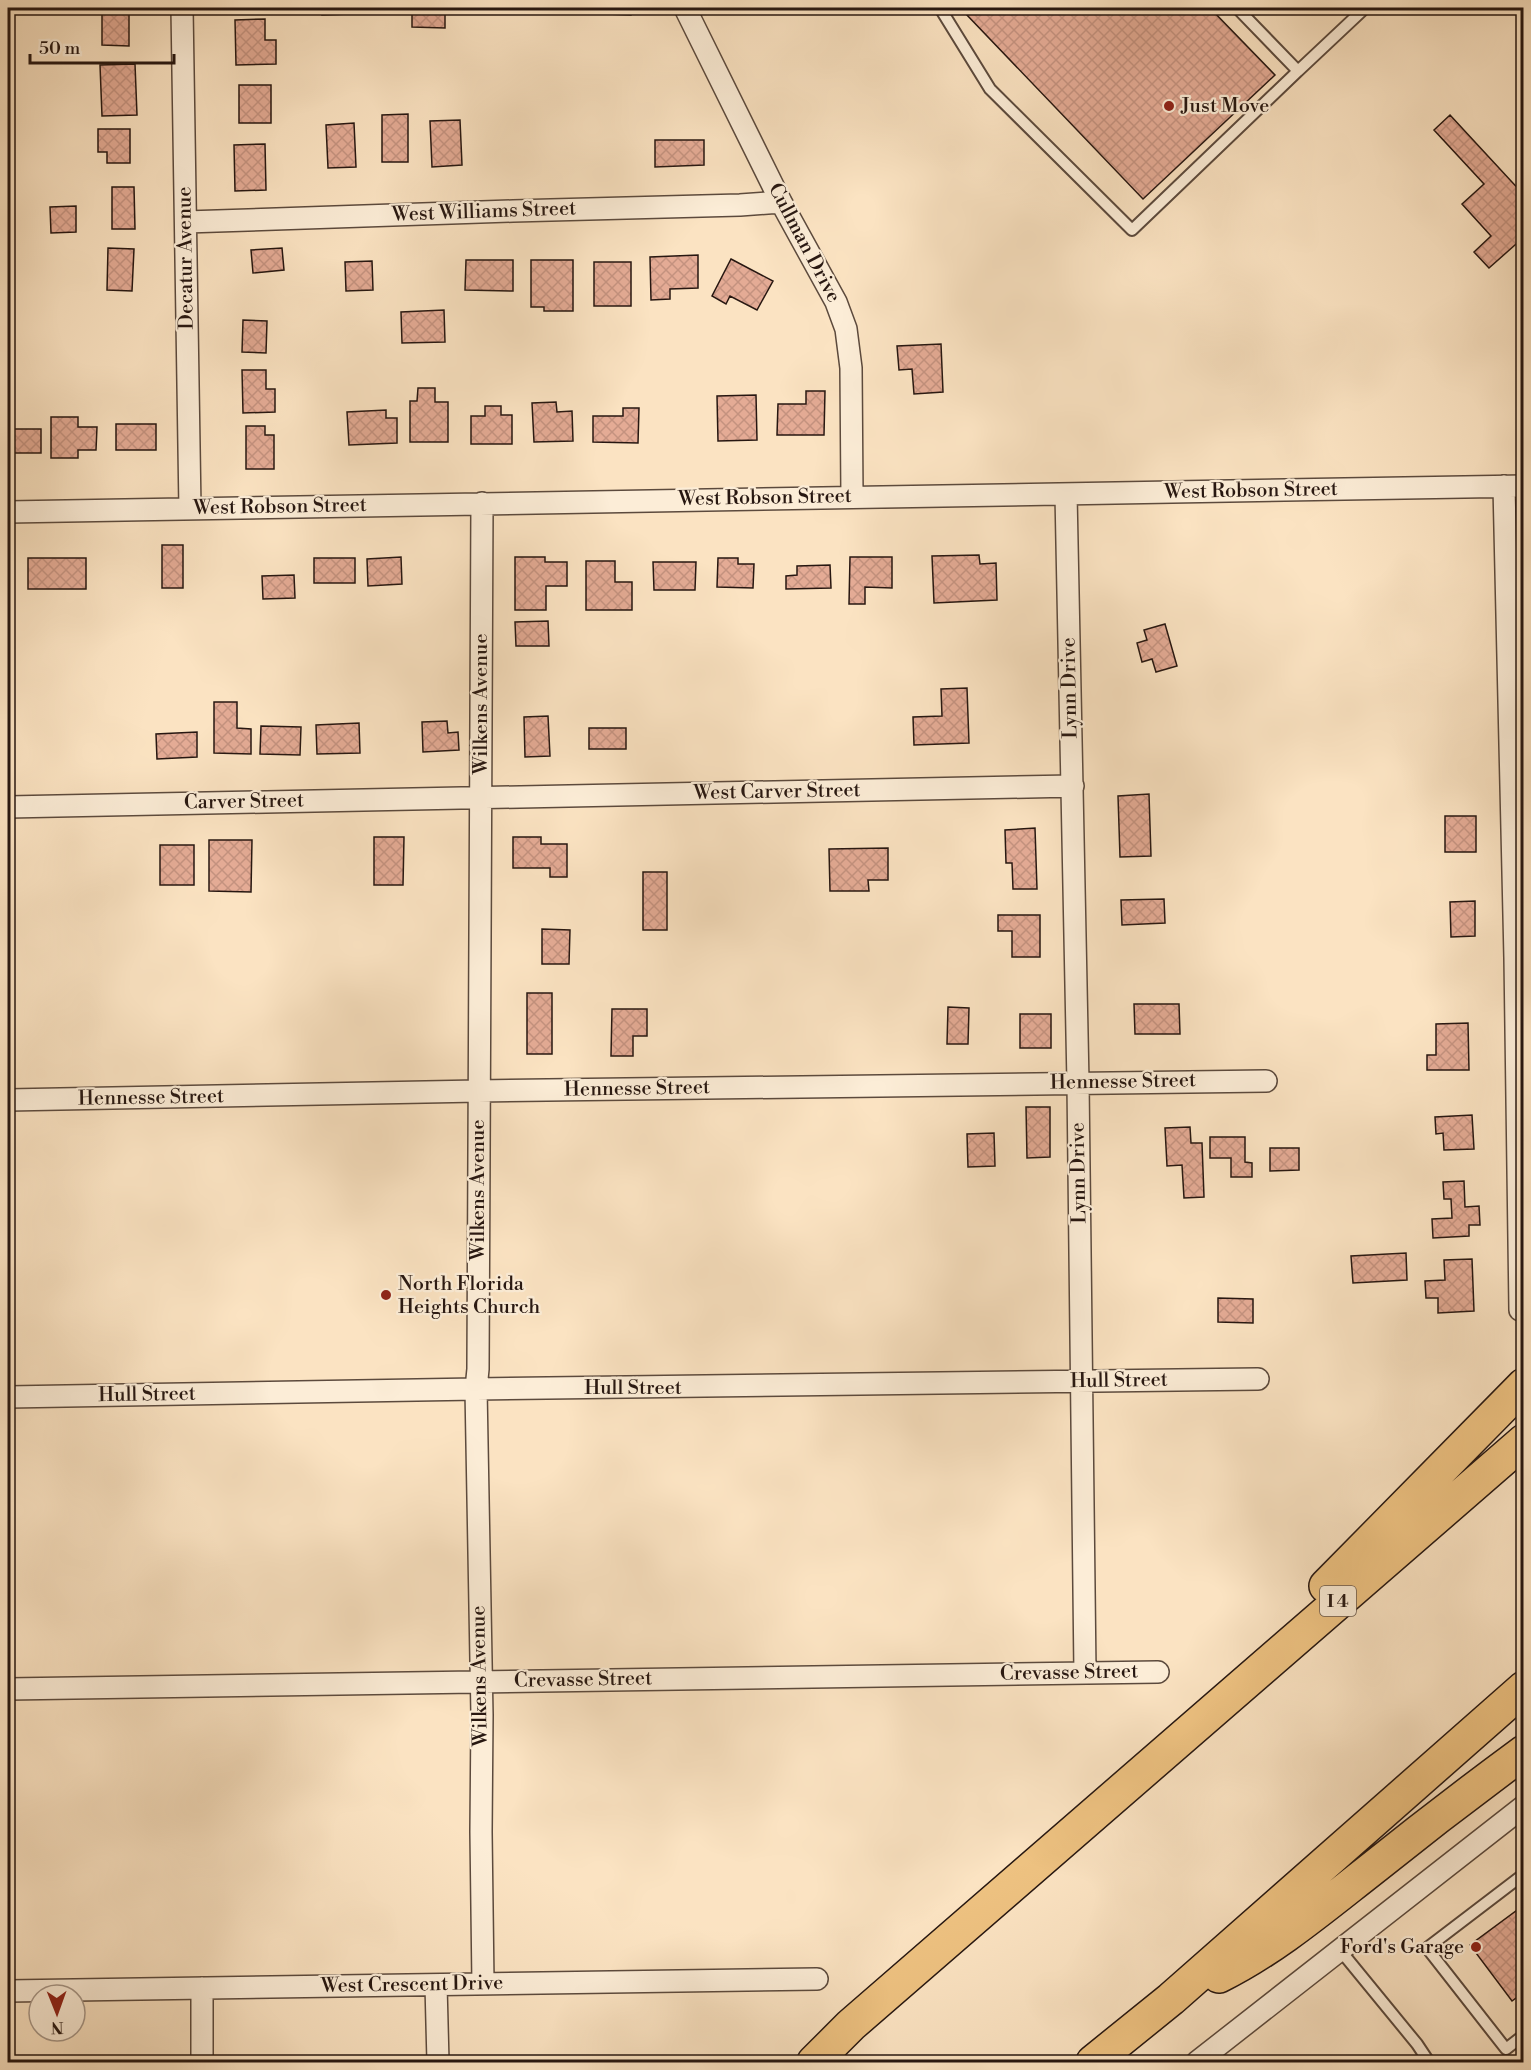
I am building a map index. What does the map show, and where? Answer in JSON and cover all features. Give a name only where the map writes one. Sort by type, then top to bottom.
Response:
[{"type":"highway","points":[[1152,1762],[1524,1385]]},
{"type":"highway","name":"I 4","points":[[814,2062],[860,2017],[1524,1441]]},
{"type":"highway","points":[[1093,2062],[1171,1999],[1524,1688]]},
{"type":"highway","points":[[1171,1999],[1241,1965],[1324,1907],[1451,1806],[1524,1752]]},
{"type":"street","name":"Decatur Avenue","points":[[182,8],[190,509]]},
{"type":"street","name":"Cullman Drive","points":[[685,8],[781,202],[836,302],[846,329],[851,368],[852,497]]},
{"type":"street","name":"West Williams Street","points":[[186,222],[501,211],[740,206],[781,202]]},
{"type":"street","name":"West Robson Street","points":[[8,512],[1514,486]]},
{"type":"street","points":[[1514,486],[1520,1310]]},
{"type":"street","name":"Lynn Drive","points":[[1066,494],[1078,1083],[1086,1672]]},
{"type":"street","name":"Wilkens Avenue","points":[[482,503],[478,1369],[476,1389],[483,1984]]},
{"type":"street","name":"West Carver Street","points":[[481,797],[1072,786]]},
{"type":"street","name":"Carver Street","points":[[8,807],[481,797]]},
{"type":"street","name":"Hennesse Street","points":[[8,1100],[478,1091],[1266,1081]]},
{"type":"street","name":"Hull Street","points":[[8,1397],[1258,1379]]},
{"type":"street","name":"Crevasse Street","points":[[8,1689],[1158,1672]]},
{"type":"street","points":[[1197,2062],[1524,1806]]},
{"type":"street","name":"West Crescent Drive","points":[[8,1991],[817,1979]]},
{"type":"street","points":[[436,1985],[438,2062]]},
{"type":"street","points":[[202,1988],[202,2062]]},
{"type":"lane","points":[[940,8],[990,88],[1132,230],[1365,8]]},
{"type":"lane","points":[[1237,8],[1298,71]]},
{"type":"lane","points":[[1524,1874],[1427,1948],[1506,2049],[1524,2035]]},
{"type":"lane","points":[[1340,1950],[1417,2044],[1429,2062]]},
{"type":"building","points":[[102,8],[129,8],[129,46],[102,45]]},
{"type":"building","points":[[322,8],[350,8],[350,14],[322,15]]},
{"type":"building","points":[[412,8],[445,8],[445,28],[412,27]]},
{"type":"building","points":[[606,8],[632,8],[631,15],[606,14]]},
{"type":"building","points":[[973,8],[1210,8],[1275,75],[1143,199],[966,14]]},
{"type":"building","points":[[265,19],[265,40],[276,40],[276,64],[236,65],[235,20]]},
{"type":"building","points":[[135,64],[137,115],[102,116],[100,65]]},
{"type":"building","points":[[239,85],[271,85],[271,123],[239,123]]},
{"type":"building","points":[[408,114],[408,162],[382,162],[382,115]]},
{"type":"building","points":[[1450,115],[1524,195],[1524,237],[1489,268],[1474,252],[1491,236],[1462,204],[1484,184],[1434,130]]},
{"type":"building","points":[[460,120],[462,165],[432,167],[430,121]]},
{"type":"building","points":[[354,123],[356,167],[328,168],[326,125]]},
{"type":"building","points":[[98,129],[130,129],[130,163],[107,163],[107,152],[98,152]]},
{"type":"building","points":[[655,140],[704,140],[704,165],[655,167]]},
{"type":"building","points":[[265,144],[266,190],[235,191],[234,145]]},
{"type":"building","points":[[112,187],[134,187],[135,229],[112,229]]},
{"type":"building","points":[[76,206],[76,232],[51,233],[50,207]]},
{"type":"building","points":[[108,248],[134,249],[132,291],[107,290]]},
{"type":"building","points":[[282,248],[284,270],[253,273],[251,250]]},
{"type":"building","points":[[698,255],[698,288],[670,289],[670,299],[651,300],[650,257]]},
{"type":"building","points":[[731,259],[773,281],[757,310],[730,296],[726,304],[712,296]]},
{"type":"building","points":[[466,260],[513,260],[513,291],[465,290]]},
{"type":"building","points":[[531,260],[573,260],[573,311],[544,311],[544,307],[531,307]]},
{"type":"building","points":[[372,261],[373,290],[346,291],[345,262]]},
{"type":"building","points":[[594,262],[631,262],[631,306],[594,306]]},
{"type":"building","points":[[444,310],[445,342],[402,343],[401,312]]},
{"type":"building","points":[[243,320],[267,321],[266,353],[242,352]]},
{"type":"building","points":[[941,344],[943,392],[914,394],[912,369],[899,370],[897,346]]},
{"type":"building","points":[[242,370],[266,370],[266,389],[275,389],[275,412],[243,413]]},
{"type":"building","points":[[418,388],[435,388],[435,402],[448,402],[448,442],[410,442],[410,401],[417,401]]},
{"type":"building","points":[[806,391],[825,391],[824,435],[777,435],[778,404],[806,404]]},
{"type":"building","points":[[756,395],[757,440],[718,441],[717,396]]},
{"type":"building","points":[[556,402],[557,412],[572,411],[573,441],[534,442],[532,403]]},
{"type":"building","points":[[485,406],[501,406],[501,415],[512,415],[512,444],[471,444],[471,416],[485,416]]},
{"type":"building","points":[[623,408],[639,408],[638,443],[593,442],[593,416],[623,416]]},
{"type":"building","points":[[386,410],[386,418],[397,418],[397,443],[349,445],[347,412]]},
{"type":"building","points":[[51,417],[78,417],[78,427],[97,427],[96,450],[78,450],[78,458],[51,458]]},
{"type":"building","points":[[116,424],[156,424],[156,450],[116,450]]},
{"type":"building","points":[[246,426],[265,426],[265,435],[274,435],[274,469],[246,469]]},
{"type":"building","points":[[8,429],[41,429],[41,453],[8,453]]},
{"type":"building","points":[[162,545],[183,545],[183,588],[162,588]]},
{"type":"building","points":[[979,555],[980,564],[996,563],[997,600],[934,603],[932,556]]},
{"type":"building","points":[[401,557],[402,584],[368,586],[367,559]]},
{"type":"building","points":[[515,557],[545,557],[545,562],[567,562],[567,586],[546,586],[546,610],[515,610]]},
{"type":"building","points":[[850,557],[892,557],[892,588],[865,587],[865,604],[849,604]]},
{"type":"building","points":[[28,558],[86,558],[86,589],[28,589]]},
{"type":"building","points":[[314,558],[355,558],[355,583],[314,583]]},
{"type":"building","points":[[718,558],[738,558],[738,564],[754,564],[753,588],[717,587]]},
{"type":"building","points":[[586,561],[615,561],[615,582],[632,582],[632,610],[586,610]]},
{"type":"building","points":[[653,562],[696,562],[695,590],[654,590]]},
{"type":"building","points":[[830,565],[831,588],[786,589],[786,576],[797,575],[797,566]]},
{"type":"building","points":[[294,575],[295,598],[263,599],[262,576]]},
{"type":"building","points":[[548,621],[549,646],[516,646],[515,622]]},
{"type":"building","points":[[1165,624],[1177,666],[1156,672],[1152,659],[1142,662],[1137,643],[1147,640],[1144,630]]},
{"type":"building","points":[[967,688],[969,743],[914,745],[913,717],[942,716],[941,689]]},
{"type":"building","points":[[214,702],[237,702],[237,728],[251,729],[251,754],[214,753]]},
{"type":"building","points":[[548,716],[550,756],[525,757],[524,717]]},
{"type":"building","points":[[447,721],[448,733],[458,732],[459,750],[423,752],[422,722]]},
{"type":"building","points":[[359,723],[360,753],[317,754],[316,725]]},
{"type":"building","points":[[261,726],[301,727],[300,755],[260,754]]},
{"type":"building","points":[[589,728],[626,728],[626,749],[589,749]]},
{"type":"building","points":[[197,732],[197,757],[157,759],[156,734]]},
{"type":"building","points":[[1149,794],[1151,856],[1120,857],[1118,796]]},
{"type":"building","points":[[1445,816],[1476,816],[1476,852],[1445,852]]},
{"type":"building","points":[[1035,828],[1037,889],[1013,889],[1012,863],[1006,863],[1005,830]]},
{"type":"building","points":[[374,837],[404,837],[403,885],[374,885]]},
{"type":"building","points":[[513,837],[541,837],[541,844],[567,844],[567,877],[550,877],[550,868],[513,868]]},
{"type":"building","points":[[209,840],[252,840],[251,892],[209,891]]},
{"type":"building","points":[[160,845],[194,845],[194,885],[160,885]]},
{"type":"building","points":[[888,848],[888,880],[868,880],[869,891],[830,891],[829,849]]},
{"type":"building","points":[[643,872],[667,872],[667,930],[643,930]]},
{"type":"building","points":[[1164,899],[1165,923],[1122,925],[1121,900]]},
{"type":"building","points":[[1475,901],[1475,936],[1451,937],[1450,902]]},
{"type":"building","points":[[998,915],[1040,915],[1040,957],[1012,957],[1012,931],[998,931]]},
{"type":"building","points":[[542,929],[570,930],[569,964],[542,964]]},
{"type":"building","points":[[527,993],[552,993],[552,1054],[527,1054]]},
{"type":"building","points":[[1134,1004],[1179,1004],[1180,1034],[1135,1034]]},
{"type":"building","points":[[948,1007],[969,1008],[968,1044],[947,1044]]},
{"type":"building","points":[[612,1009],[647,1009],[647,1036],[633,1036],[633,1056],[611,1056]]},
{"type":"building","points":[[1020,1014],[1051,1014],[1051,1048],[1020,1048]]},
{"type":"building","points":[[1468,1023],[1469,1070],[1427,1070],[1427,1055],[1436,1055],[1436,1024]]},
{"type":"building","points":[[1026,1107],[1050,1107],[1050,1157],[1027,1158]]},
{"type":"building","points":[[1472,1115],[1474,1149],[1444,1150],[1443,1133],[1436,1134],[1435,1117]]},
{"type":"building","points":[[1190,1127],[1191,1143],[1202,1143],[1204,1197],[1184,1198],[1182,1165],[1167,1166],[1165,1128]]},
{"type":"building","points":[[994,1133],[995,1166],[968,1167],[967,1134]]},
{"type":"building","points":[[1210,1137],[1245,1137],[1245,1162],[1252,1163],[1252,1177],[1231,1177],[1231,1158],[1210,1158]]},
{"type":"building","points":[[1270,1148],[1299,1148],[1299,1170],[1270,1171]]},
{"type":"building","points":[[1464,1181],[1465,1207],[1479,1206],[1480,1225],[1469,1225],[1469,1236],[1433,1238],[1432,1219],[1452,1218],[1451,1199],[1444,1199],[1443,1182]]},
{"type":"building","points":[[1406,1253],[1407,1280],[1353,1283],[1351,1256]]},
{"type":"building","points":[[1472,1259],[1474,1311],[1438,1313],[1438,1298],[1426,1298],[1425,1281],[1445,1280],[1444,1260]]},
{"type":"building","points":[[1218,1298],[1253,1299],[1253,1323],[1218,1322]]},
{"type":"building","points":[[1524,1905],[1524,1992],[1512,2001],[1470,1945]]},
{"type":"place","name":"Just Move","points":[[1169,106]]},
{"type":"place","name":"North Florida Heights Church","points":[[386,1295]]},
{"type":"place","name":"Ford's Garage","points":[[1476,1947]]}]
